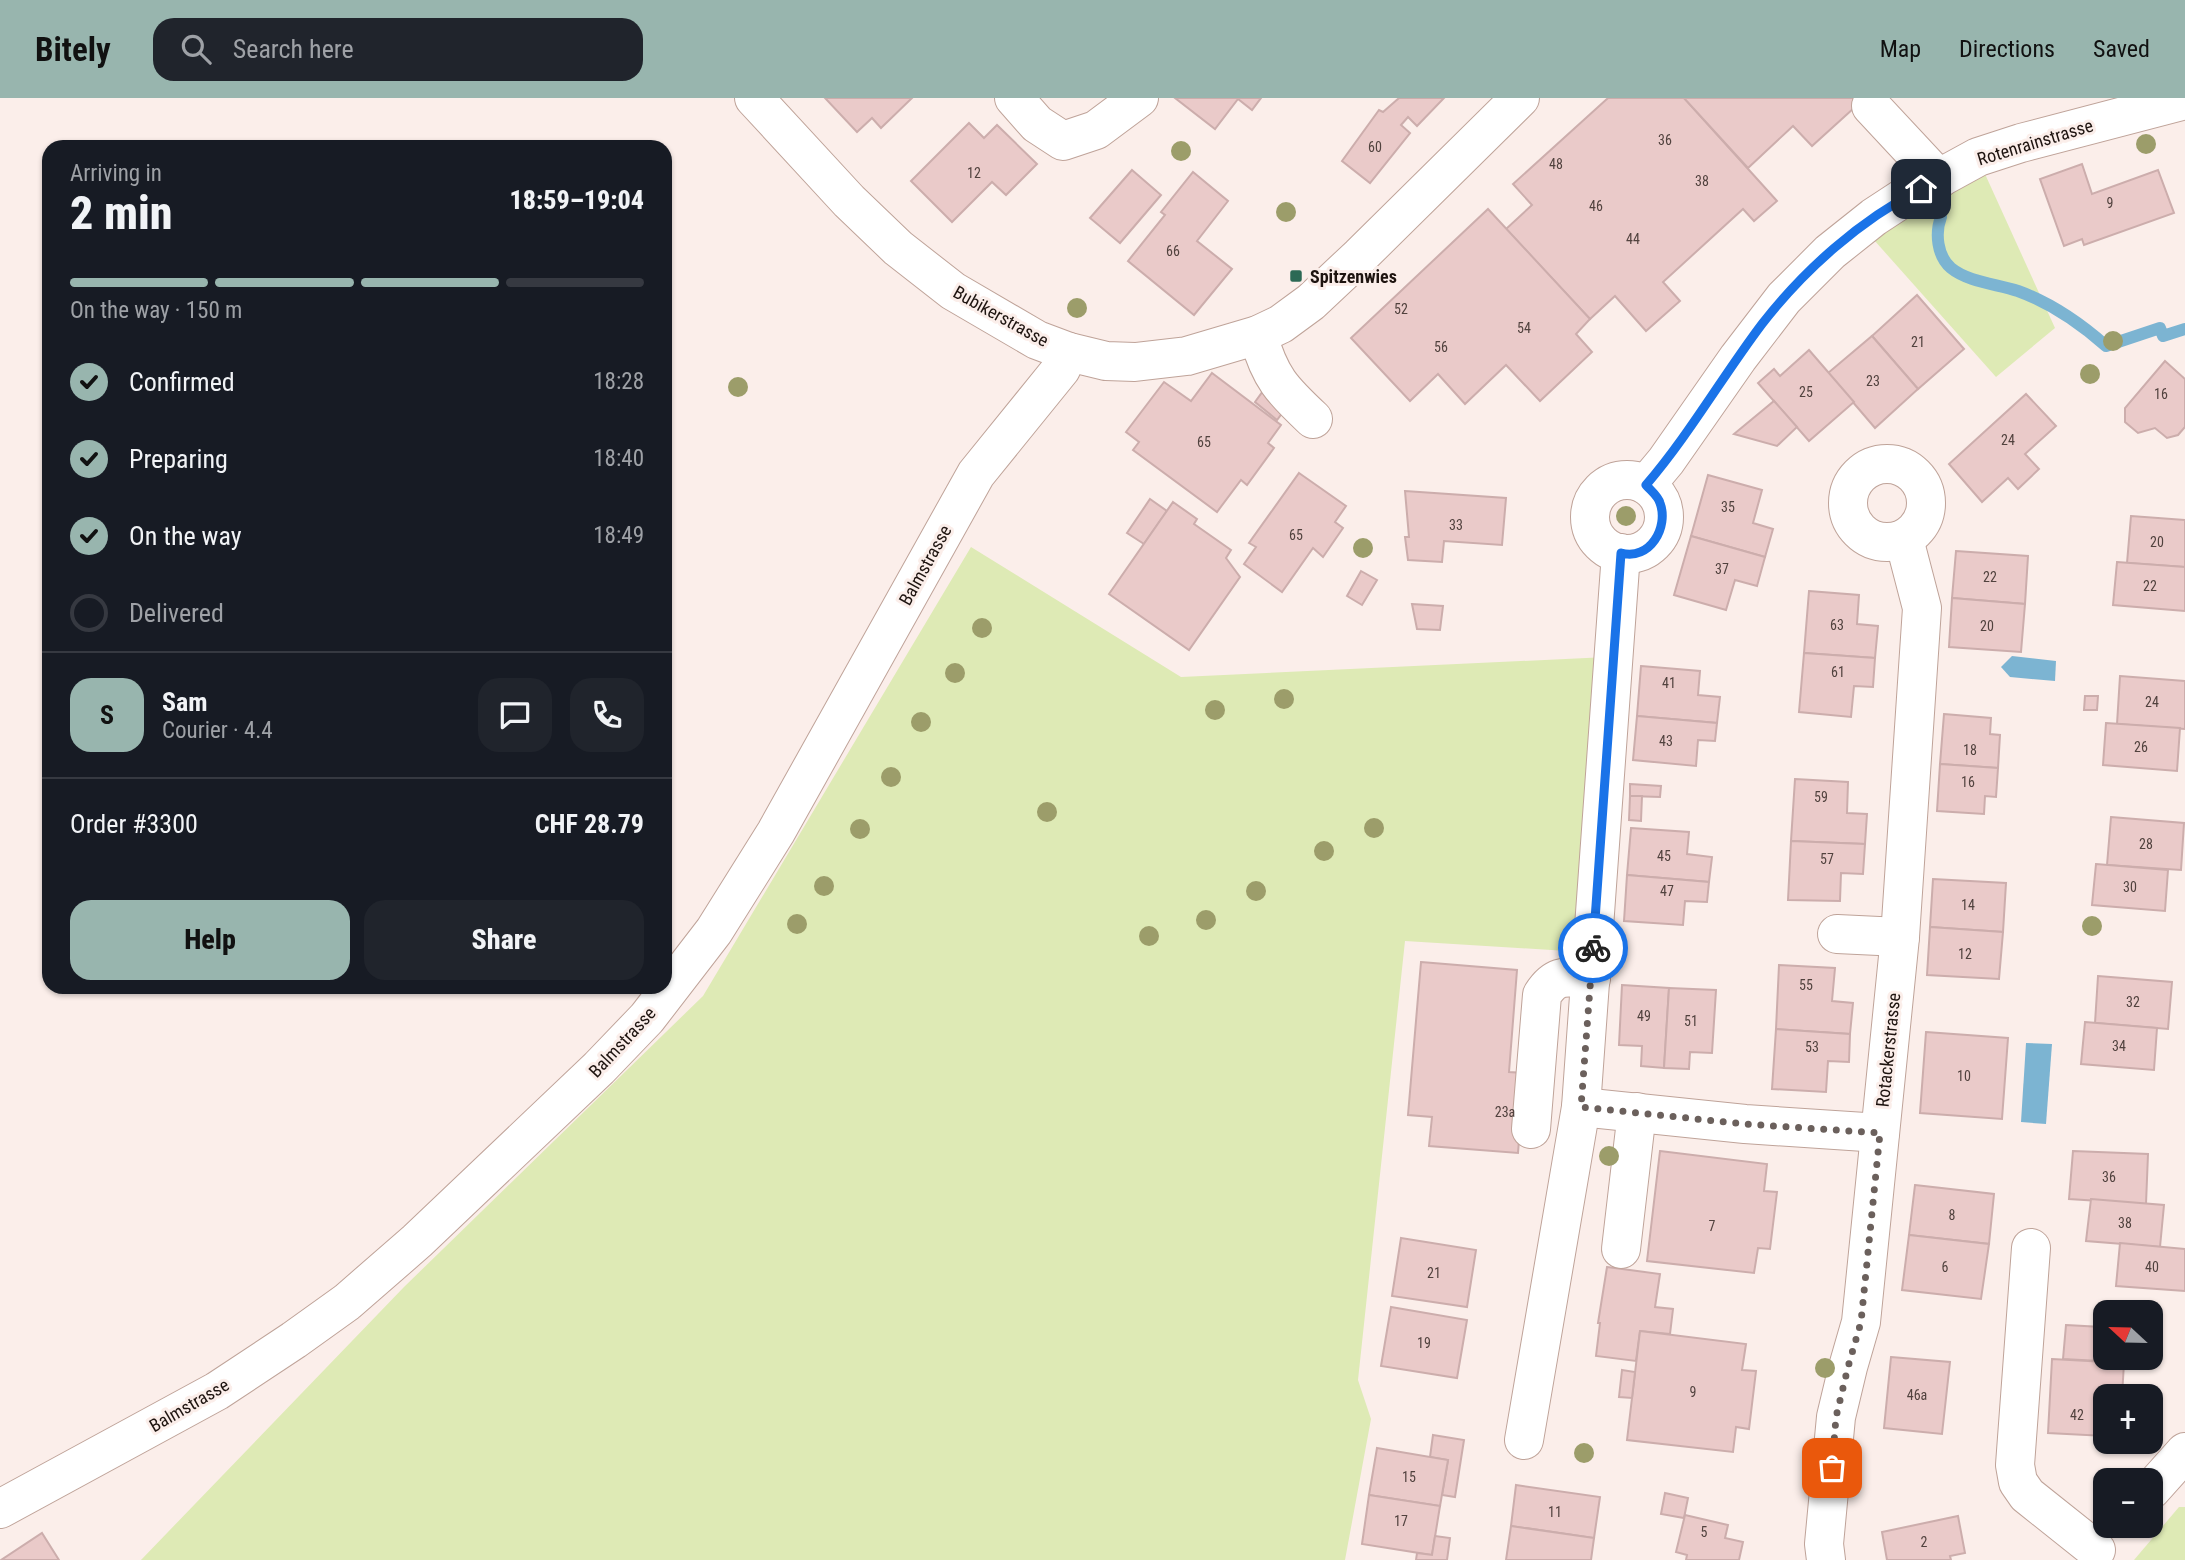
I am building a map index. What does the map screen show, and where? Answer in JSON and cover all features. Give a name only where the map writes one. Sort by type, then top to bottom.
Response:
[{"type":"street","name":"Bubikerstrasse","points":[[754,98],[849,201],[908,255],[953,291],[1037,340],[1069,352],[1106,361],[1135,362],[1187,356],[1258,335],[1281,324],[1311,302],[1520,98]]},
{"type":"street","points":[[1014,98],[1037,124],[1063,141],[1096,130],[1139,98]]},
{"type":"street","name":"Rotenrainstrasse","points":[[1646,485],[1666,461],[1763,323],[1806,274],[1874,217],[1978,157],[2185,100]]},
{"type":"street","points":[[1871,106],[1939,179]]},
{"type":"street","points":[[1258,335],[1266,363],[1285,393],[1313,419]]},
{"type":"street","name":"Balmstrasse","points":[[672,986],[714,931],[776,832],[976,474],[1061,369],[1069,352]]},
{"type":"street","points":[[1619,481],[1646,485],[1660,499],[1664,518],[1659,536],[1646,550],[1627,555],[1609,550],[1595,537],[1589,519],[1593,501],[1605,486],[1619,481]]},
{"type":"street","name":"Rotackerstrasse","points":[[1826,1560],[1824,1544],[1836,1417],[1861,1322],[1900,937],[1922,608],[1904,539]]},
{"type":"street","points":[[1524,1440],[1581,1107],[1621,553]]},
{"type":"street","points":[[1837,934],[1900,937]]},
{"type":"street","points":[[1531,1129],[1542,996],[1551,982],[1564,977],[1591,979]]},
{"type":"street","name":"Balmstrasse","points":[[0,1509],[218,1391],[347,1302],[417,1241],[558,1107],[647,1018],[665,994]]},
{"type":"street","points":[[1581,1107],[1745,1124],[1880,1133]]},
{"type":"street","points":[[1621,1249],[1637,1112]]},
{"type":"street","points":[[2031,1248],[2015,1465],[2018,1482],[2028,1495],[2101,1545]]},
{"type":"street","points":[[2163,1477],[2185,1452]]},
{"type":"green space","points":[[1985,174],[2055,328],[1996,377],[1874,240],[1903,220]]},
{"type":"green space","points":[[971,547],[1181,677],[1607,657],[1583,952],[1405,941],[1358,1380],[1371,1419],[1345,1560],[141,1560],[404,1287],[703,996]]},
{"type":"green space","points":[[2179,1507],[2185,1507],[2185,1560],[2134,1560],[2153,1538],[2163,1538],[2163,1526]]},
{"type":"water","points":[[2012,656],[2056,661],[2055,681],[2010,677],[2001,667]]},
{"type":"water","points":[[2026,1043],[2052,1044],[2046,1124],[2021,1122]]},
{"type":"building","points":[[825,98],[912,98],[881,128],[872,118],[857,132]]},
{"type":"building","points":[[1175,98],[1261,98],[1252,110],[1238,99],[1215,129]]},
{"type":"building","points":[[1399,98],[1444,98],[1417,126],[1408,117],[1401,125],[1410,133],[1370,183],[1342,161],[1379,110],[1383,112]]},
{"type":"building","points":[[1608,98],[1684,98],[1777,201],[1754,221],[1743,209],[1663,282],[1680,301],[1646,331],[1615,296],[1590,319],[1506,229],[1532,205],[1513,184]]},
{"type":"building","points":[[1684,98],[1865,98],[1812,146],[1793,126],[1748,168]]},
{"type":"building","points":[[969,123],[984,138],[997,125],[1037,164],[1006,195],[992,182],[952,222],[911,181]]},
{"type":"building","points":[[2082,164],[2092,194],[2158,170],[2174,213],[2084,245],[2082,239],[2064,246],[2040,179]]},
{"type":"building","points":[[1132,170],[1161,195],[1120,243],[1090,218]]},
{"type":"building","points":[[1193,172],[1228,201],[1197,241],[1232,269],[1194,315],[1128,261],[1165,215],[1161,212]]},
{"type":"building","points":[[1488,209],[1590,319],[1576,334],[1592,352],[1540,401],[1506,365],[1465,404],[1438,374],[1410,401],[1351,338]]},
{"type":"building","points":[[1917,295],[1964,349],[1918,389],[1872,336]]},
{"type":"building","points":[[1872,336],[1918,389],[1875,428],[1828,373]]},
{"type":"building","points":[[1809,350],[1854,402],[1809,441],[1758,383],[1774,369],[1780,376]]},
{"type":"building","points":[[2165,361],[2185,379],[2185,427],[2178,435],[2167,438],[2155,428],[2138,433],[2125,422],[2125,408]]},
{"type":"building","points":[[1212,373],[1281,425],[1268,443],[1274,448],[1247,485],[1241,480],[1217,512],[1133,450],[1139,442],[1126,432],[1164,382],[1191,401]]},
{"type":"building","points":[[1263,391],[1286,408],[1277,420],[1255,402]]},
{"type":"building","points":[[2026,394],[2056,426],[2025,454],[2039,469],[2018,489],[2008,478],[1982,502],[1949,464]]},
{"type":"building","points":[[1774,401],[1797,427],[1777,446],[1734,434]]},
{"type":"building","points":[[1299,473],[1346,506],[1335,522],[1343,528],[1323,557],[1313,548],[1282,592],[1244,564],[1256,547],[1249,543]]},
{"type":"building","points":[[1708,475],[1762,490],[1753,523],[1773,529],[1765,557],[1691,536]]},
{"type":"building","points":[[1405,491],[1506,498],[1502,545],[1444,541],[1442,562],[1408,560]]},
{"type":"building","points":[[1150,499],[1167,511],[1144,544],[1127,533]]},
{"type":"building","points":[[1173,502],[1197,519],[1194,524],[1231,550],[1226,558],[1240,577],[1189,650],[1109,594]]},
{"type":"building","points":[[2131,516],[2185,520],[2185,567],[2127,563]]},
{"type":"building","points":[[1691,536],[1765,557],[1757,586],[1735,580],[1726,610],[1674,595]]},
{"type":"building","points":[[1956,551],[2028,556],[2025,604],[1952,598]]},
{"type":"building","points":[[2117,562],[2185,567],[2185,611],[2113,605]]},
{"type":"building","points":[[1361,571],[1377,580],[1362,605],[1347,596]]},
{"type":"building","points":[[1809,591],[1859,595],[1857,624],[1878,626],[1875,658],[1804,653]]},
{"type":"building","points":[[1952,598],[2025,604],[2021,652],[1949,647]]},
{"type":"building","points":[[1412,604],[1443,606],[1440,630],[1417,629]]},
{"type":"building","points":[[1804,653],[1875,658],[1873,687],[1854,686],[1851,717],[1799,712]]},
{"type":"building","points":[[1641,666],[1700,671],[1698,695],[1720,697],[1717,723],[1637,716]]},
{"type":"building","points":[[2120,676],[2185,681],[2185,729],[2117,724]]},
{"type":"building","points":[[2085,696],[2098,696],[2097,710],[2084,710]]},
{"type":"building","points":[[1944,714],[1991,718],[1990,734],[2000,735],[1998,768],[1940,764]]},
{"type":"building","points":[[1637,716],[1717,723],[1715,741],[1698,740],[1696,766],[1633,760]]},
{"type":"building","points":[[2106,723],[2180,728],[2177,771],[2103,765]]},
{"type":"building","points":[[1940,764],[1998,768],[1996,797],[1985,796],[1984,814],[1937,811]]},
{"type":"building","points":[[1795,779],[1848,782],[1847,813],[1867,814],[1865,844],[1791,841]]},
{"type":"building","points":[[1630,784],[1661,786],[1660,797],[1630,796]]},
{"type":"building","points":[[1630,796],[1642,796],[1641,821],[1629,820]]},
{"type":"building","points":[[2111,817],[2184,823],[2181,870],[2107,865]]},
{"type":"building","points":[[1631,828],[1689,832],[1687,854],[1712,857],[1709,882],[1627,875]]},
{"type":"building","points":[[1791,841],[1865,844],[1863,874],[1841,873],[1840,901],[1788,900]]},
{"type":"building","points":[[2096,864],[2168,870],[2165,911],[2092,905]]},
{"type":"building","points":[[1627,875],[1709,882],[1707,902],[1685,901],[1683,925],[1624,921]]},
{"type":"building","points":[[1933,879],[2006,883],[2003,932],[1930,927]]},
{"type":"building","points":[[1930,927],[2003,932],[1999,979],[1927,975]]},
{"type":"building","points":[[1421,962],[1517,970],[1509,1072],[1524,1073],[1518,1153],[1429,1146],[1432,1117],[1408,1115]]},
{"type":"building","points":[[1779,965],[1835,968],[1832,1001],[1853,1003],[1850,1034],[1776,1029]]},
{"type":"building","points":[[2098,976],[2172,982],[2168,1029],[2095,1023]]},
{"type":"building","points":[[1622,985],[1669,988],[1664,1068],[1641,1066],[1642,1046],[1619,1045]]},
{"type":"building","points":[[1669,988],[1716,990],[1712,1053],[1690,1052],[1689,1069],[1664,1068]]},
{"type":"building","points":[[2085,1022],[2157,1028],[2154,1070],[2081,1064]]},
{"type":"building","points":[[1776,1029],[1850,1034],[1849,1062],[1828,1061],[1826,1092],[1772,1089]]},
{"type":"building","points":[[1926,1032],[2008,1038],[2002,1119],[1920,1113]]},
{"type":"building","points":[[1660,1151],[1767,1164],[1764,1191],[1777,1192],[1770,1249],[1758,1248],[1754,1273],[1647,1261]]},
{"type":"building","points":[[2073,1151],[2148,1154],[2146,1204],[2069,1199]]},
{"type":"building","points":[[1915,1185],[1994,1194],[1989,1244],[1909,1235]]},
{"type":"building","points":[[2091,1199],[2164,1205],[2160,1247],[2086,1241]]},
{"type":"building","points":[[1909,1235],[1989,1244],[1981,1299],[1902,1290]]},
{"type":"building","points":[[1401,1238],[1476,1250],[1467,1307],[1392,1296]]},
{"type":"building","points":[[2120,1243],[2185,1249],[2185,1291],[2116,1286]]},
{"type":"building","points":[[1607,1267],[1660,1274],[1655,1307],[1673,1309],[1670,1334],[1640,1331],[1636,1361],[1596,1356]]},
{"type":"building","points":[[1391,1307],[1467,1320],[1457,1378],[1381,1366]]},
{"type":"building","points":[[2066,1325],[2093,1326],[2093,1361],[2063,1359]]},
{"type":"building","points":[[1640,1331],[1746,1344],[1742,1370],[1756,1371],[1749,1429],[1736,1427],[1733,1452],[1627,1440]]},
{"type":"building","points":[[1891,1357],[1950,1362],[1942,1434],[1884,1428]]},
{"type":"building","points":[[2052,1359],[2093,1361],[2093,1370],[2124,1370],[2123,1384],[2093,1384],[2093,1435],[2048,1433]]},
{"type":"building","points":[[1622,1370],[1635,1372],[1632,1398],[1619,1397]]},
{"type":"building","points":[[1433,1435],[1464,1440],[1455,1497],[1442,1495],[1448,1460],[1430,1457]]},
{"type":"building","points":[[1377,1448],[1448,1460],[1440,1506],[1369,1495]]},
{"type":"building","points":[[1516,1485],[1600,1497],[1594,1538],[1511,1526]]},
{"type":"building","points":[[1665,1493],[1688,1498],[1684,1518],[1661,1514]]},
{"type":"building","points":[[1369,1495],[1440,1506],[1432,1555],[1362,1544]]},
{"type":"building","points":[[1685,1515],[1728,1525],[1725,1538],[1743,1542],[1739,1560],[1686,1560],[1687,1555],[1676,1552]]},
{"type":"building","points":[[1958,1516],[1965,1553],[1950,1556],[1951,1560],[1887,1560],[1882,1532]]},
{"type":"building","points":[[1511,1526],[1594,1538],[1591,1560],[1506,1560]]},
{"type":"building","points":[[42,1533],[59,1560],[1,1560]]},
{"type":"building","points":[[1435,1536],[1450,1538],[1447,1560],[1416,1560],[1417,1553],[1432,1555]]},
{"type":"waterway","points":[[1941,217],[1938,244],[1951,268],[1966,277],[2018,291],[2042,301],[2106,346],[2160,328],[2163,336],[2185,329]]},
{"type":"way so far","points":[[1593,948],[1581,1107],[1745,1124],[1880,1133],[1861,1322],[1836,1417],[1832,1468]]},
{"type":"place","name":"Spitzenwies","points":[[1296,276]]},
{"type":"route","points":[[1593,948],[1621,553],[1627,555],[1646,550],[1659,536],[1664,518],[1660,499],[1646,485],[1666,461],[1763,323],[1806,274],[1874,217],[1921,189]]}]
